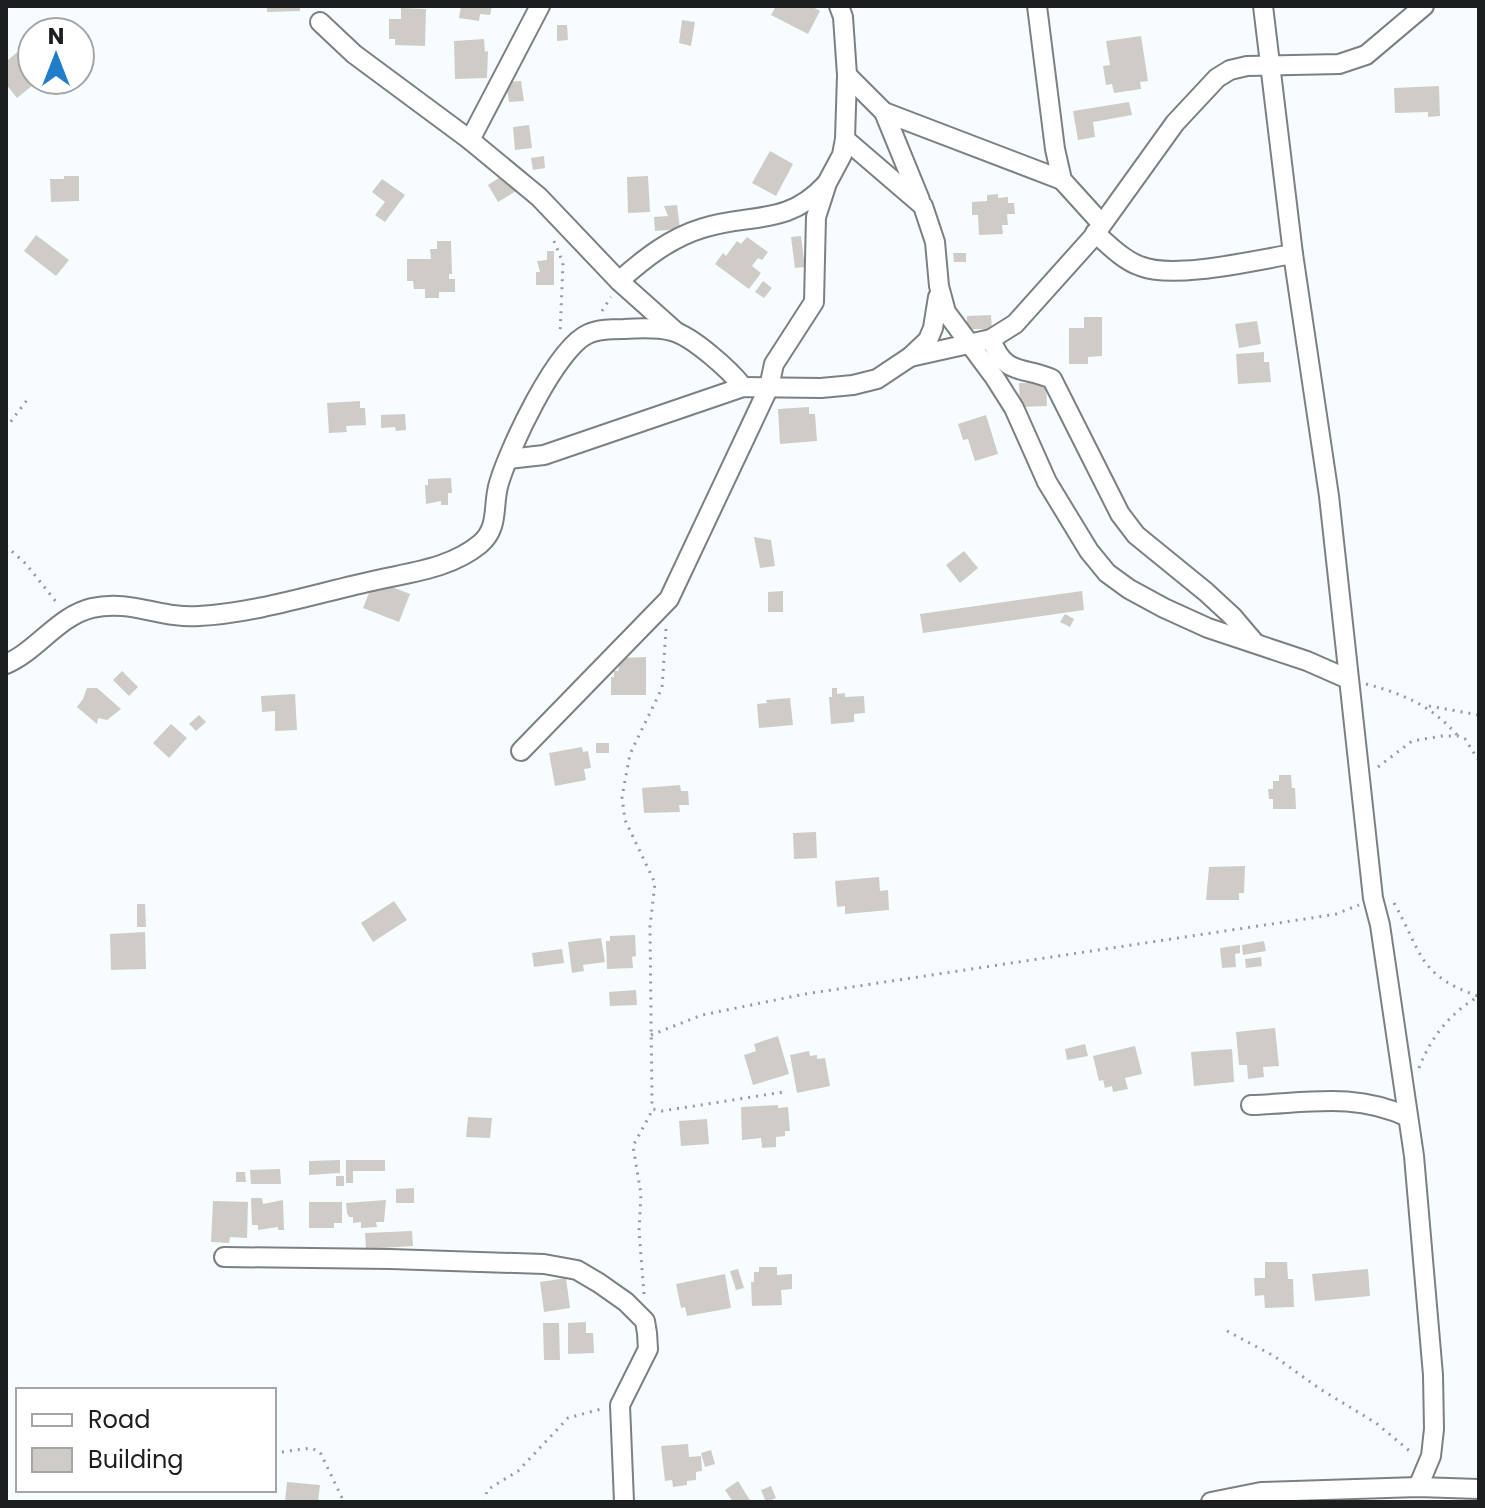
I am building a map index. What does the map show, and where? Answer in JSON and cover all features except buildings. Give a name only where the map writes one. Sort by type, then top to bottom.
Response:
[{"type":"street","points":[[470,140],[540,6]]},
{"type":"street","points":[[521,751],[669,599],[769,387],[774,364],[814,302],[816,217],[827,183],[842,155],[845,139],[847,75],[843,17],[839,6]]},
{"type":"street","points":[[1037,6],[1055,149],[1062,180],[1115,251],[1140,266],[1160,271],[1231,265],[1293,254]]},
{"type":"street","points":[[1263,6],[1293,254],[1329,496],[1373,892],[1414,1156],[1433,1375],[1434,1429],[1431,1456],[1418,1487]]},
{"type":"street","points":[[910,357],[991,339],[1015,324],[1066,270],[1175,123],[1217,78],[1238,68],[1339,64],[1366,55],[1424,6]]},
{"type":"street","points":[[320,22],[354,54],[470,140],[539,197],[619,281],[675,331],[731,372],[743,387]]},
{"type":"street","points":[[847,75],[884,112],[935,242],[939,286],[946,312],[1014,408],[1047,482],[1107,573],[1129,589],[1208,628],[1348,679]]},
{"type":"street","points":[[884,112],[1062,180]]},
{"type":"street","points":[[845,139],[923,206]]},
{"type":"street","points":[[619,281],[671,240],[722,222],[781,214],[803,206],[827,183]]},
{"type":"street","points":[[508,459],[544,455],[743,387],[853,385],[877,379],[910,357],[928,340],[933,328],[939,286]]},
{"type":"street","points":[[6,664],[17,660],[69,619],[89,609],[132,605],[166,614],[199,616],[299,599],[454,560],[480,544],[493,529],[497,487],[530,410],[562,359],[586,334],[641,328],[675,331]]},
{"type":"street","points":[[991,339],[1002,360],[1010,366],[1052,379],[1120,514],[1136,535],[1154,553],[1206,592],[1256,643]]},
{"type":"street","points":[[1251,1105],[1358,1100],[1389,1108],[1408,1117]]},
{"type":"street","points":[[224,1257],[544,1264],[577,1270],[626,1302],[645,1321],[648,1349],[620,1405],[624,1502]]},
{"type":"street","points":[[1222,1501],[1261,1492],[1418,1487],[1479,1489]]},
{"type":"path","points":[[557,216],[551,228],[563,263],[559,332],[562,359]]},
{"type":"path","points":[[586,334],[619,281]]},
{"type":"path","points":[[6,428],[27,400]]},
{"type":"path","points":[[6,546],[26,564],[69,619]]},
{"type":"path","points":[[645,1321],[639,1231],[641,1194],[633,1146],[653,1109],[650,1087],[650,926],[655,883],[625,820],[622,797],[630,754],[662,688],[669,599]]},
{"type":"path","points":[[1348,679],[1396,692],[1425,705],[1479,715]]},
{"type":"path","points":[[1425,705],[1470,745],[1479,761]]},
{"type":"path","points":[[1360,788],[1396,750],[1412,741],[1458,736]]},
{"type":"path","points":[[651,1035],[702,1015],[774,1000],[1336,914],[1373,892],[1386,893],[1395,904],[1410,939],[1439,978],[1450,986],[1479,996]]},
{"type":"path","points":[[1417,1073],[1427,1047],[1439,1030],[1479,996]]},
{"type":"path","points":[[653,1109],[662,1111],[784,1092]]},
{"type":"path","points":[[1227,1331],[1274,1356],[1376,1423],[1427,1466]]},
{"type":"path","points":[[485,1502],[487,1490],[518,1471],[568,1418],[620,1405]]},
{"type":"path","points":[[276,1453],[311,1448],[320,1452],[344,1502]]}]
